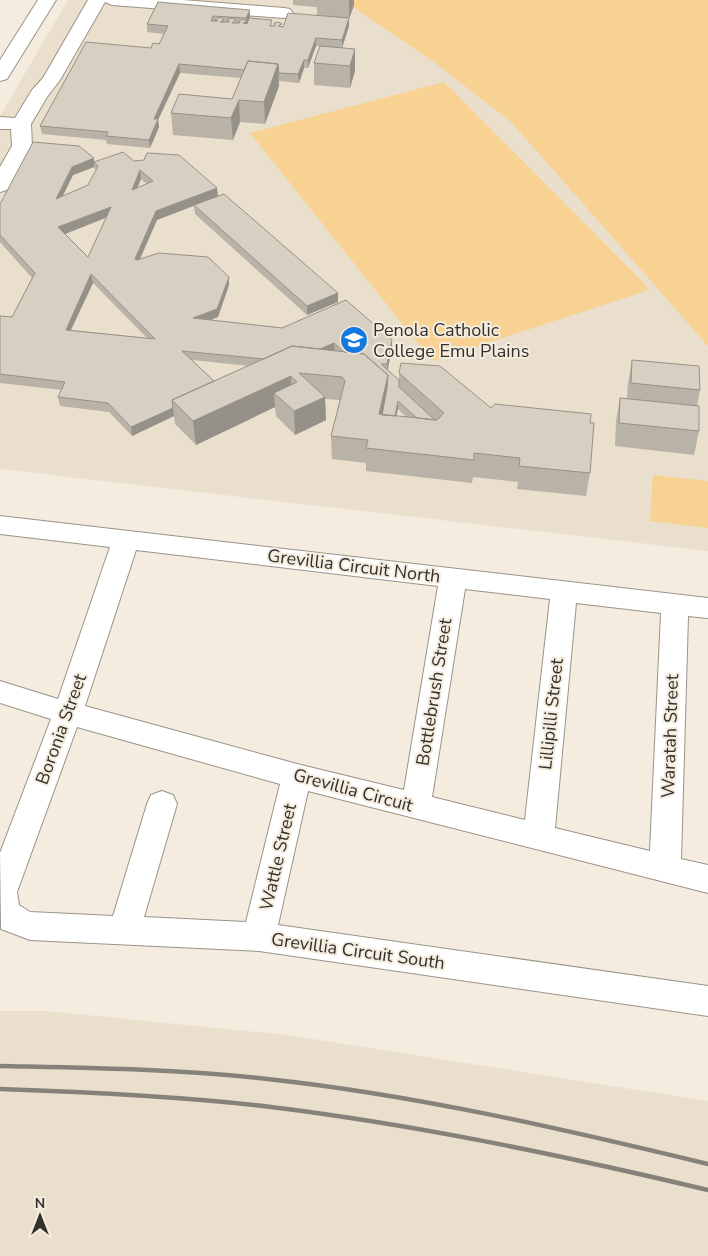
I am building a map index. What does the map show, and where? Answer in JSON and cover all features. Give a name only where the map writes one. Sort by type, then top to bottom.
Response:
[{"type":"street","points":[[0,75],[47,0]]},
{"type":"street","points":[[0,186],[22,146],[21,124],[39,94],[51,80],[97,0]]},
{"type":"street","points":[[112,0],[284,13]]},
{"type":"street","points":[[0,122],[21,124]]},
{"type":"street","name":"Grevillia Circuit North","points":[[0,525],[708,608]]},
{"type":"street","name":"Boronia Street","points":[[9,916],[2,910],[1,892],[68,713],[126,540]]},
{"type":"street","name":"Bottlebrush Street","points":[[416,806],[453,578]]},
{"type":"street","name":"Lillipilli Street","points":[[539,837],[564,591]]},
{"type":"street","name":"Waratah Street","points":[[664,868],[675,604]]},
{"type":"street","name":"Grevillia Circuit","points":[[0,692],[68,713],[297,776],[708,879]]},
{"type":"street","name":"Wattle Street","points":[[259,937],[297,776]]},
{"type":"street","points":[[125,929],[162,804]]},
{"type":"street","name":"Grevillia Circuit South","points":[[9,916],[30,926],[125,929],[259,937],[708,1001]]},
{"type":"shaded area","name":"Penola Catholic College Emu Plains","points":[[68,0],[404,0],[708,210],[708,551],[0,469],[0,116]]},
{"type":"shaded area","points":[[343,0],[708,0],[708,346],[512,123],[434,62]]},
{"type":"shaded area","points":[[444,82],[649,290],[432,361],[250,133]]},
{"type":"shaded area","points":[[653,475],[708,481],[708,528],[650,521]]},
{"type":"shaded area","points":[[0,1011],[46,1011],[287,1035],[708,1101],[708,1256],[0,1256]]},
{"type":"building","points":[[158,2],[250,10],[246,18],[213,16],[211,21],[218,21],[215,20],[220,17],[224,20],[220,22],[229,22],[228,19],[233,18],[236,20],[232,23],[240,23],[239,21],[244,19],[247,21],[243,23],[247,24],[249,18],[272,20],[270,26],[275,26],[274,23],[279,22],[282,24],[278,26],[283,27],[288,13],[349,18],[342,40],[316,38],[308,60],[304,60],[298,74],[279,73],[278,64],[248,61],[244,70],[179,64],[154,119],[158,119],[149,140],[106,136],[108,132],[40,126],[86,42],[151,48],[153,43],[159,44],[168,26],[147,24]]},
{"type":"building","points":[[320,46],[355,49],[350,66],[314,63]]},
{"type":"building","points":[[248,61],[278,64],[264,102],[239,100],[231,118],[171,113],[179,94],[232,99]]},
{"type":"building","points":[[33,142],[79,146],[94,158],[72,167],[56,199],[88,185],[98,166],[94,162],[123,152],[134,161],[144,160],[147,153],[179,155],[217,188],[156,211],[135,259],[159,253],[208,257],[229,277],[217,309],[193,318],[282,328],[346,300],[392,340],[387,364],[381,364],[399,380],[399,387],[435,420],[417,418],[398,401],[395,416],[382,415],[388,375],[364,354],[344,352],[334,343],[320,349],[292,346],[264,359],[182,351],[214,381],[172,400],[173,408],[131,427],[108,403],[58,397],[65,382],[0,374],[0,316],[12,317],[35,273],[0,235],[0,204]],"holes":[[[140,170],[153,181],[132,190]],[[111,207],[88,257],[58,227]],[[91,274],[155,339],[66,330]]]},
{"type":"building","points":[[224,194],[338,293],[307,306],[194,205]]},
{"type":"building","points":[[292,346],[364,354],[388,375],[379,414],[437,420],[444,413],[399,373],[401,363],[440,366],[491,408],[495,404],[591,414],[590,423],[594,423],[590,473],[519,466],[520,458],[474,453],[474,460],[366,448],[368,440],[331,436],[345,381],[342,377],[299,373],[325,397],[294,411],[274,393],[297,382],[291,376],[193,421],[172,400]]},
{"type":"building","points":[[632,360],[699,366],[700,390],[631,383]]},
{"type":"building","points":[[620,398],[699,406],[699,431],[619,423]]},
{"type":"railway","points":[[0,1066],[201,1073],[323,1086],[489,1114],[708,1164]]},
{"type":"railway","points":[[0,1089],[165,1097],[319,1113],[487,1142],[708,1190]]},
{"type":"place","name":"Penola Catholic College Emu Plains","points":[[354,340]]}]
